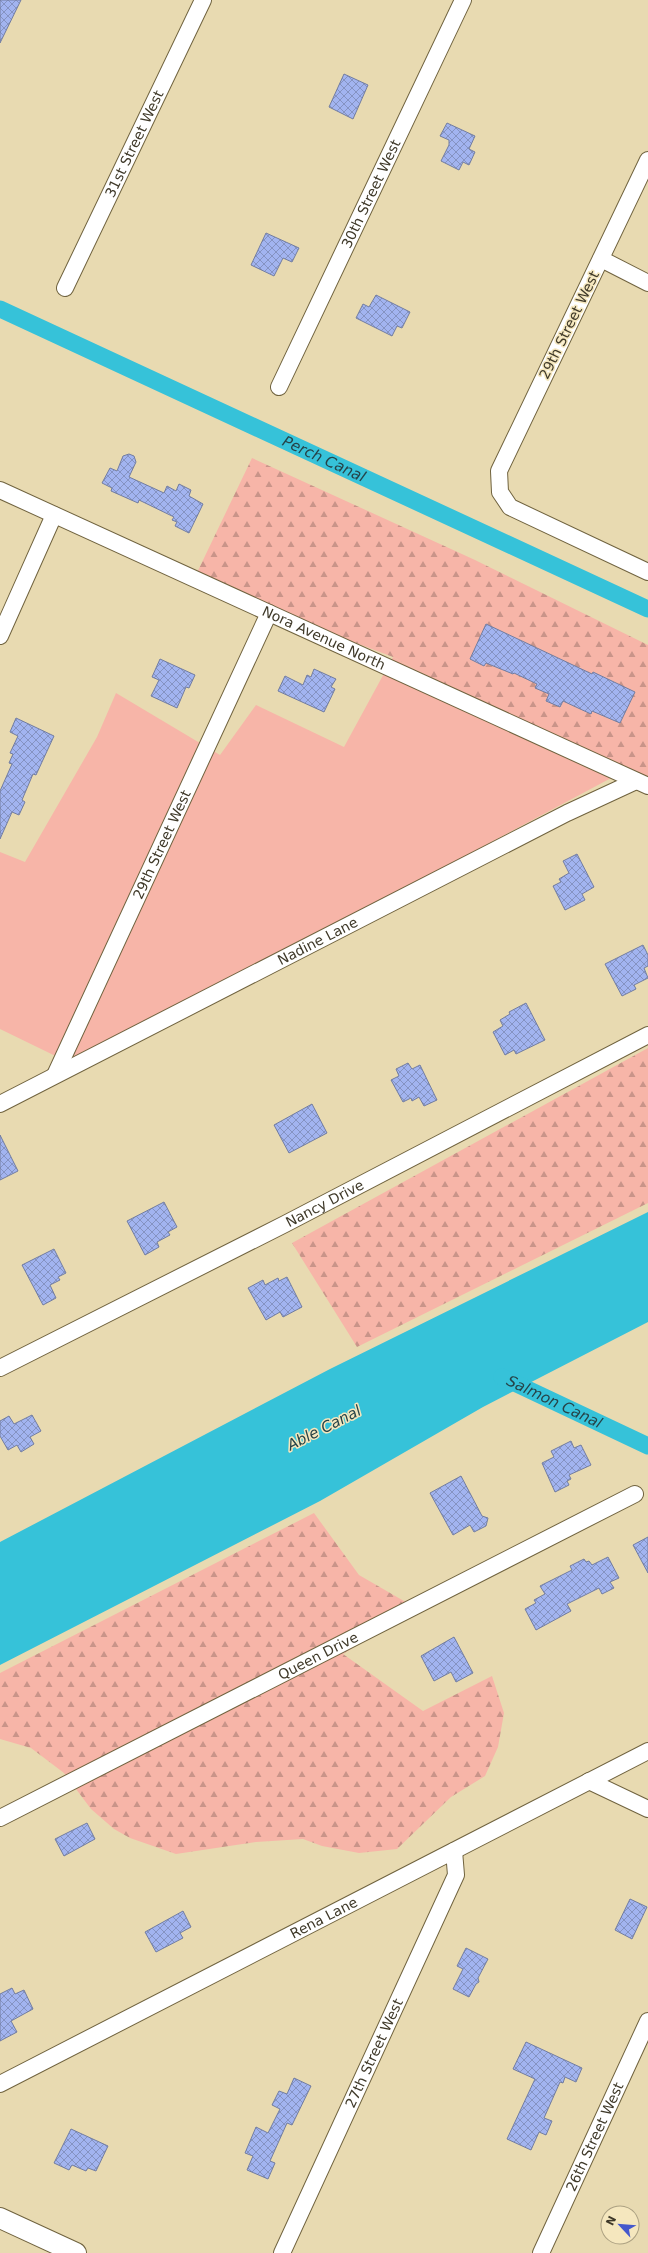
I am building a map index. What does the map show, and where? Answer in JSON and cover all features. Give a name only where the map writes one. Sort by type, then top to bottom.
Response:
[{"type":"street","name":"31st Street West","points":[[65,288],[203,0]]},
{"type":"street","name":"30th Street West","points":[[279,388],[463,0]]},
{"type":"street","name":"29th Street West","points":[[648,160],[499,471],[500,492],[510,507],[648,572]]},
{"type":"street","points":[[600,259],[648,282]]},
{"type":"street","name":"Nora Avenue North","points":[[0,490],[642,784]]},
{"type":"street","points":[[0,636],[54,515]]},
{"type":"street","name":"29th Street West","points":[[55,1075],[268,613]]},
{"type":"street","name":"Nadine Lane","points":[[0,1104],[567,813],[642,784]]},
{"type":"street","name":"Nancy Drive","points":[[0,1368],[320,1205],[648,1035]]},
{"type":"street","name":"Queen Drive","points":[[0,1818],[635,1494]]},
{"type":"street","name":"Rena Lane","points":[[0,2084],[648,1751]]},
{"type":"street","points":[[589,1781],[648,1809]]},
{"type":"street","name":"27th Street West","points":[[282,2253],[456,1875],[454,1851]]},
{"type":"street","name":"26th Street West","points":[[541,2253],[648,2022]]},
{"type":"street","points":[[0,2218],[76,2253]]},
{"type":"green space","points":[[252,458],[475,560],[648,645],[648,793],[613,777],[393,657],[193,581]]},
{"type":"green space","points":[[393,657],[613,777],[74,1065],[0,1029],[0,852],[25,862],[97,737],[116,693],[220,755],[256,705],[344,747]]},
{"type":"green space","points":[[648,1048],[648,1203],[357,1347],[292,1243]]},
{"type":"green space","points":[[314,1513],[359,1575],[416,1608],[343,1654],[423,1711],[492,1676],[504,1713],[498,1747],[485,1776],[451,1797],[397,1849],[359,1853],[322,1846],[303,1839],[256,1842],[176,1854],[130,1838],[114,1829],[91,1809],[64,1773],[31,1748],[0,1739],[0,1673]]},
{"type":"water","name":"Able Canal","points":[[648,1212],[648,1322],[483,1407],[320,1501],[0,1665],[0,1542],[330,1369]]},
{"type":"building","points":[[0,0],[21,0],[0,43]]},
{"type":"building","points":[[344,74],[368,85],[353,119],[329,107]]},
{"type":"building","points":[[447,123],[475,136],[469,149],[475,152],[469,165],[463,162],[459,170],[441,161],[449,145],[449,140],[440,136]]},
{"type":"building","points":[[266,233],[299,248],[292,262],[283,258],[274,276],[251,265]]},
{"type":"building","points":[[376,295],[410,312],[402,328],[397,326],[392,336],[356,318],[363,304],[369,307]]},
{"type":"building","points":[[129,454],[134,456],[136,462],[129,477],[164,493],[167,486],[176,491],[179,484],[191,490],[189,496],[203,504],[189,533],[175,526],[177,522],[172,520],[174,517],[139,500],[138,503],[111,491],[112,488],[102,483],[110,468],[117,471],[123,456]]},
{"type":"building","points":[[486,624],[592,674],[593,672],[635,692],[620,723],[592,711],[591,714],[563,701],[560,707],[546,701],[549,694],[535,688],[537,684],[514,673],[513,674],[486,663],[484,666],[470,659]]},
{"type":"building","points":[[160,659],[195,675],[189,688],[186,687],[177,708],[151,696],[159,680],[152,677]]},
{"type":"building","points":[[314,669],[336,679],[331,687],[335,689],[324,712],[278,691],[285,676],[303,685],[307,675],[311,677]]},
{"type":"building","points":[[16,718],[54,736],[36,775],[33,774],[22,800],[25,802],[19,815],[12,812],[0,839],[0,791],[12,764],[9,763],[13,754],[10,753],[18,736],[10,732]]},
{"type":"building","points":[[577,854],[594,887],[582,894],[585,900],[565,910],[553,886],[561,882],[559,879],[569,873],[563,861]]},
{"type":"building","points":[[643,945],[648,955],[648,966],[644,968],[648,978],[634,985],[636,989],[622,996],[605,964]]},
{"type":"building","points":[[526,1003],[545,1040],[516,1054],[514,1050],[505,1055],[493,1032],[503,1026],[500,1020],[510,1014],[509,1012]]},
{"type":"building","points":[[408,1063],[412,1069],[420,1065],[437,1100],[424,1106],[419,1097],[412,1101],[411,1098],[403,1102],[391,1080],[399,1076],[396,1069]]},
{"type":"building","points":[[312,1104],[327,1133],[289,1153],[274,1125]]},
{"type":"building","points":[[0,1135],[18,1171],[0,1180]]},
{"type":"building","points":[[164,1202],[177,1227],[168,1232],[170,1235],[157,1242],[159,1247],[145,1255],[127,1221]]},
{"type":"building","points":[[54,1249],[66,1273],[58,1277],[60,1280],[50,1285],[56,1298],[43,1305],[22,1265]]},
{"type":"building","points":[[287,1277],[302,1307],[283,1317],[280,1312],[266,1320],[248,1288],[263,1280],[265,1285],[278,1278],[279,1281]]},
{"type":"building","points":[[32,1415],[41,1431],[30,1437],[34,1444],[21,1452],[17,1445],[8,1450],[0,1436],[0,1421],[9,1416],[14,1424]]},
{"type":"building","points":[[571,1441],[574,1448],[581,1445],[591,1465],[569,1475],[571,1479],[567,1481],[569,1485],[555,1492],[542,1463],[554,1457],[551,1451]]},
{"type":"building","points":[[461,1476],[482,1516],[488,1518],[486,1526],[474,1532],[470,1525],[453,1535],[430,1493]]},
{"type":"building","points":[[648,1537],[648,1573],[633,1545]]},
{"type":"building","points":[[608,1557],[619,1578],[610,1582],[614,1588],[602,1594],[599,1588],[567,1604],[571,1611],[536,1630],[525,1609],[536,1603],[534,1600],[545,1594],[540,1586],[572,1570],[570,1566],[584,1559],[586,1562],[589,1561],[592,1565]]},
{"type":"building","points":[[454,1637],[473,1673],[456,1682],[451,1672],[434,1681],[421,1656]]},
{"type":"building","points":[[87,1823],[95,1839],[64,1856],[55,1839]]},
{"type":"building","points":[[630,1899],[647,1907],[632,1939],[615,1930]]},
{"type":"building","points":[[183,1911],[191,1927],[180,1933],[183,1938],[156,1952],[145,1932]]},
{"type":"building","points":[[466,1948],[488,1959],[478,1978],[479,1982],[476,1984],[469,1997],[453,1989],[463,1969],[457,1966]]},
{"type":"building","points":[[12,1988],[15,1994],[24,1990],[33,2009],[11,2021],[17,2032],[0,2041],[0,1994]]},
{"type":"building","points":[[526,2042],[582,2068],[576,2082],[565,2077],[563,2083],[560,2082],[544,2118],[552,2121],[546,2135],[539,2132],[531,2150],[507,2139],[535,2079],[513,2069]]},
{"type":"building","points":[[294,2078],[311,2086],[292,2125],[287,2123],[270,2161],[275,2163],[268,2179],[247,2170],[253,2156],[245,2153],[256,2127],[268,2133],[280,2109],[272,2105],[279,2091],[287,2094]]},
{"type":"building","points":[[71,2129],[108,2146],[96,2171],[88,2168],[86,2171],[72,2165],[69,2170],[54,2163]]},
{"type":"waterway","name":"Perch Canal","points":[[0,309],[648,609]]},
{"type":"waterway","name":"Salmon Canal","points":[[502,1377],[648,1446]]}]
